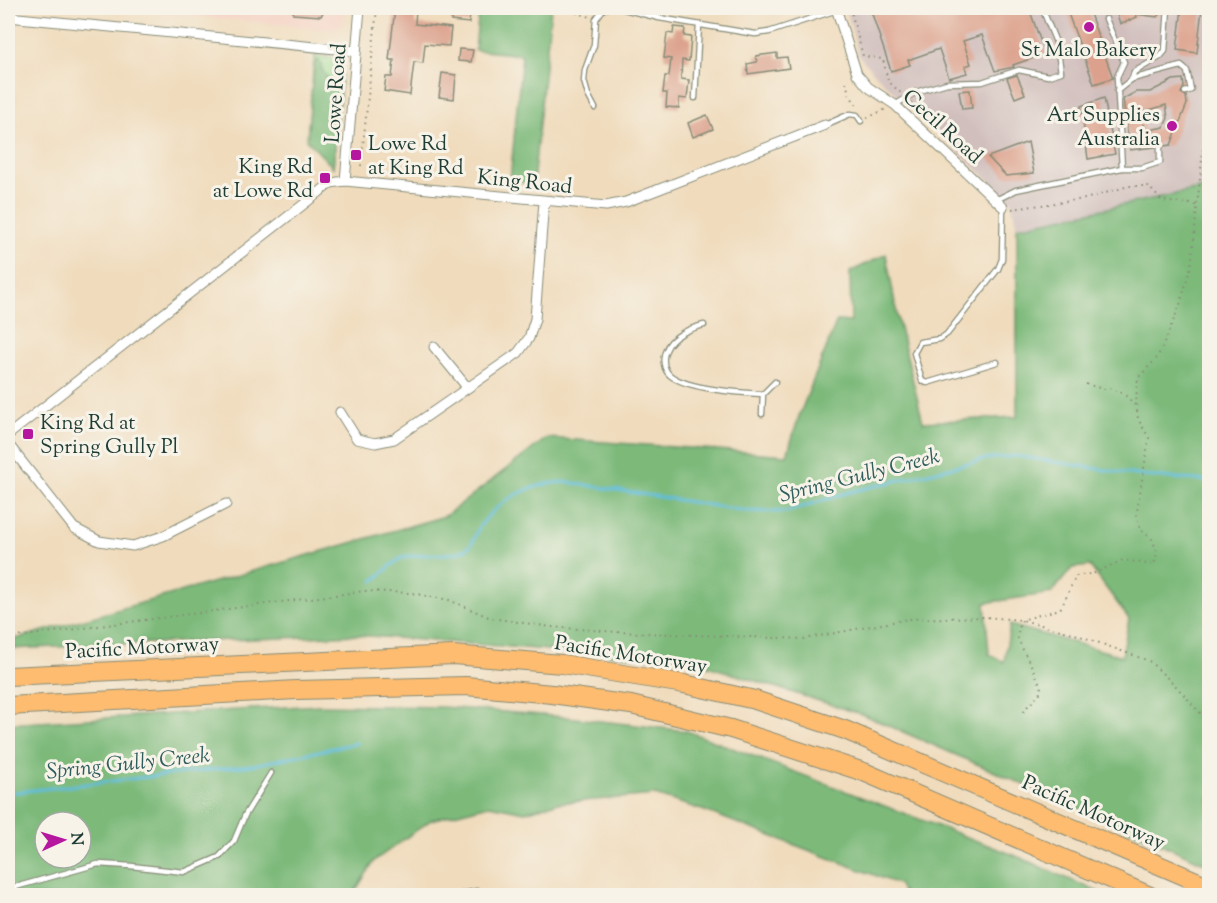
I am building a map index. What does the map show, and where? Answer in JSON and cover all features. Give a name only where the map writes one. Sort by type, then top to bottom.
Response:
[{"type":"highway","name":"Pacific Motorway","points":[[8,676],[453,655],[562,664],[684,684],[755,700],[846,730],[1209,887]]},
{"type":"highway","points":[[8,706],[296,690],[466,686],[552,694],[631,705],[731,729],[864,772],[1150,896]]},
{"type":"street","name":"Lowe Road","points":[[345,181],[360,8]]},
{"type":"street","name":"Cecil Road","points":[[837,9],[857,74],[868,87],[895,105],[1000,203]]},
{"type":"street","points":[[8,17],[356,51]]},
{"type":"street","name":"King Road","points":[[8,435],[336,181],[606,206],[626,202],[825,125]]},
{"type":"street","points":[[340,412],[357,439],[375,443],[394,439],[518,353],[529,338],[535,319],[544,201]]},
{"type":"street","points":[[434,347],[467,387]]},
{"type":"street","points":[[8,444],[74,528],[99,541],[133,546],[163,536],[226,504]]},
{"type":"street","points":[[463,896],[477,893]]},
{"type":"lane","points":[[595,108],[584,81],[585,70],[594,45],[596,19],[604,8],[608,8]]},
{"type":"lane","points":[[620,8],[659,18],[762,34],[837,9]]},
{"type":"lane","points":[[895,105],[916,92],[947,83],[982,82],[1019,70],[1048,76],[1061,72],[1057,45],[1042,8]]},
{"type":"lane","points":[[1132,79],[1134,72],[1160,57],[1165,51],[1168,8]]},
{"type":"lane","points":[[1106,19],[1124,63],[1117,77],[1122,168]]},
{"type":"lane","points":[[694,98],[699,25]]},
{"type":"lane","points":[[1117,91],[1132,79],[1181,66],[1187,71],[1191,90],[1185,92]]},
{"type":"lane","points":[[825,125],[850,114],[857,115],[861,121]]},
{"type":"lane","points":[[997,362],[927,383],[921,381],[914,353],[920,342],[940,339],[947,334],[998,269],[1002,259],[1000,203],[1016,190],[1122,168],[1142,168],[1160,162],[1160,146]]},
{"type":"lane","points":[[704,325],[687,331],[669,343],[664,357],[664,367],[669,375],[690,383],[726,391],[763,394]]},
{"type":"lane","points":[[762,414],[763,394],[776,382]]},
{"type":"lane","points":[[8,889],[98,864],[184,872],[219,857],[234,841],[245,815],[271,773]]},
{"type":"path","points":[[361,166],[377,8]]},
{"type":"path","points":[[559,8],[596,19]]},
{"type":"path","points":[[850,8],[863,56],[884,59],[888,81],[975,162]]},
{"type":"path","points":[[846,82],[849,94],[856,104],[850,114]]},
{"type":"path","points":[[861,121],[895,105]]},
{"type":"path","points":[[1022,620],[1060,609],[1076,576],[1095,573],[1123,560],[1154,565],[1157,552],[1152,539],[1142,531],[1136,518],[1149,438],[1138,419],[1136,406],[1138,378],[1161,350],[1180,305],[1191,266],[1209,113]]},
{"type":"path","points":[[1000,203],[1015,210],[1085,199],[1140,185],[1148,186],[1162,201],[1197,205]]},
{"type":"path","points":[[1086,384],[1103,389],[1109,388],[1124,394],[1136,406]]},
{"type":"path","points":[[8,638],[365,591],[411,593],[449,600],[491,618],[551,627],[618,633],[804,639],[908,619],[984,617],[1022,620],[1072,633],[1149,661],[1176,685],[1209,724]]},
{"type":"path","points":[[1022,620],[1017,636],[1040,682],[1041,690],[1024,712]]},
{"type":"shaded area","points":[[107,8],[345,8],[343,23],[335,30]]},
{"type":"shaded area","points":[[846,8],[1209,8],[1209,187],[1017,227],[1011,201],[880,79],[859,56]]},
{"type":"green space","points":[[479,8],[551,8],[533,183],[510,181],[522,55],[475,50]]},
{"type":"green space","points":[[315,56],[334,58],[340,65],[342,73],[333,167],[307,140]]},
{"type":"green space","points":[[319,60],[324,74],[334,84],[341,84],[333,167],[307,140],[314,63]]},
{"type":"green space","points":[[1209,187],[1209,865],[864,715],[692,661],[357,635],[8,649],[8,641],[445,516],[547,438],[787,455],[799,416],[837,321],[851,322],[850,272],[886,254],[898,320],[923,422],[1017,417],[1017,227]],"holes":[[[1090,566],[1129,619],[1122,656],[1010,625],[1004,662],[989,654],[985,603],[1052,593],[1072,568]]]},
{"type":"green space","points":[[320,705],[442,707],[566,717],[687,731],[1014,855],[1105,895],[905,895],[898,884],[705,811],[655,795],[557,803],[525,812],[489,805],[431,820],[374,861],[353,895],[8,896],[8,724]]},
{"type":"building","points":[[294,8],[325,8],[321,16],[293,14]]},
{"type":"building","points":[[395,8],[416,8],[415,24],[451,28],[449,46],[425,44],[423,63],[414,62],[410,95],[384,91],[386,77],[392,77],[394,60],[389,60]]},
{"type":"building","points":[[453,8],[471,8],[469,23],[451,21]]},
{"type":"building","points":[[870,8],[1008,8],[1010,13],[1029,8],[1045,54],[1013,65],[1014,67],[995,71],[982,35],[963,41],[971,64],[965,66],[967,73],[949,78],[939,49],[908,60],[910,65],[891,71]]},
{"type":"building","points":[[1066,8],[1088,8],[1113,78],[1094,84]]},
{"type":"building","points":[[1115,8],[1164,8],[1157,17],[1136,14],[1137,17],[1120,24]]},
{"type":"building","points":[[1182,8],[1202,8],[1197,53],[1177,50]]},
{"type":"building","points":[[674,27],[685,28],[684,36],[691,37],[689,61],[682,60],[681,79],[689,80],[687,99],[679,98],[679,108],[666,107],[667,93],[663,93],[665,76],[669,76],[671,59],[664,58],[667,33],[673,34]]},
{"type":"building","points":[[459,49],[473,50],[471,62],[458,61]]},
{"type":"building","points":[[777,53],[777,58],[787,57],[789,68],[748,74],[747,64],[757,62],[756,56]]},
{"type":"building","points":[[442,73],[456,75],[454,99],[439,97]]},
{"type":"building","points":[[1017,75],[1025,94],[1015,98],[1007,78]]},
{"type":"building","points":[[1183,79],[1184,87],[1181,93],[1186,96],[1187,104],[1171,145],[1164,146],[1163,142],[1159,142],[1155,147],[1130,150],[1123,99],[1136,92],[1150,92],[1173,80]],"holes":[[[1166,105],[1168,118],[1164,127],[1144,131],[1142,112]]]},
{"type":"building","points":[[970,90],[972,108],[962,109],[959,91]]},
{"type":"building","points":[[1104,98],[1115,154],[1088,159],[1081,106]]},
{"type":"building","points":[[707,115],[713,129],[693,137],[688,123]]},
{"type":"building","points":[[1028,142],[1034,173],[1006,176],[988,157]]},
{"type":"waterway","name":"Spring Gully Creek","points":[[373,581],[402,558],[452,554],[466,549],[473,541],[480,526],[497,507],[530,489],[555,483],[567,482],[746,511],[786,512],[850,492],[986,459],[1017,456],[1143,476],[1210,481]]},
{"type":"waterway","name":"Spring Gully Creek","points":[[8,793],[253,765],[357,743]]},
{"type":"place","name":"St Malo Bakery","points":[[1089,27]]},
{"type":"place","name":"Art Supplies Australia","points":[[1172,126]]},
{"type":"place","name":"Lowe Rd at King Rd","points":[[356,155]]},
{"type":"place","name":"King Rd at Lowe Rd","points":[[325,178]]},
{"type":"place","name":"King Rd at Spring Gully Pl","points":[[28,434]]}]
